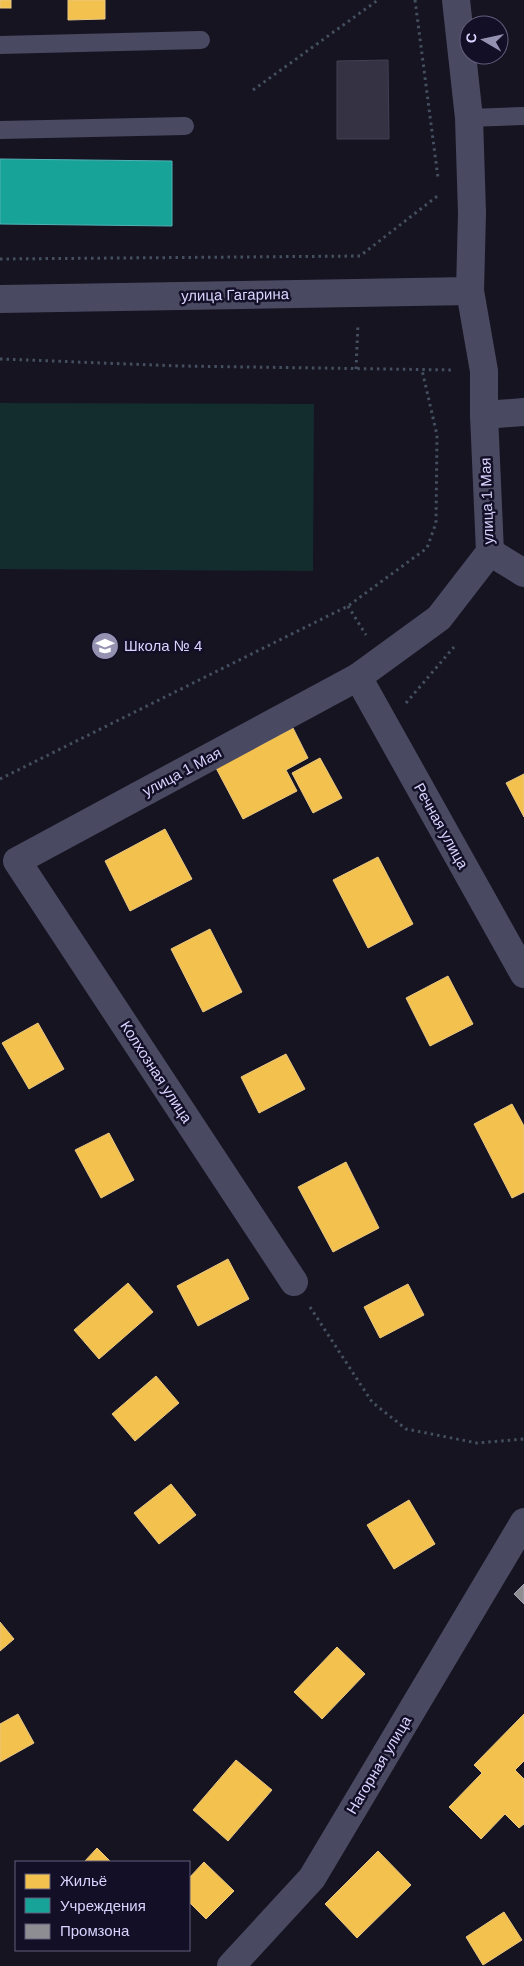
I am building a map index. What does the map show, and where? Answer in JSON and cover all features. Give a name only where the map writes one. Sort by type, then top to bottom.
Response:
[{"type":"street","name":"улица 1 Мая","points":[[17,861],[358,678],[439,618],[490,552],[484,371],[470,291],[472,213],[469,118],[456,0]]},
{"type":"street","name":"улица Гагарина","points":[[0,300],[470,291]]},
{"type":"street","points":[[484,415],[524,412]]},
{"type":"street","points":[[490,552],[524,573]]},
{"type":"street","name":"Речная улица","points":[[358,678],[524,974]]},
{"type":"street","name":"Колхозная улица","points":[[17,861],[294,1282]]},
{"type":"street","name":"Нагорная улица","points":[[231,1966],[312,1878],[524,1522]]},
{"type":"lane","points":[[0,45],[201,40]]},
{"type":"lane","points":[[469,118],[524,116]]},
{"type":"lane","points":[[0,130],[185,126]]},
{"type":"path","points":[[253,90],[378,0]]},
{"type":"path","points":[[0,258],[360,256],[440,194],[415,0]]},
{"type":"path","points":[[0,360],[180,366],[484,371]]},
{"type":"path","points":[[0,779],[348,606],[427,548],[436,523],[437,434],[422,370]]},
{"type":"path","points":[[411,711],[406,702],[460,640]]},
{"type":"path","points":[[294,1282],[372,1402],[406,1430],[477,1443],[524,1439]]},
{"type":"green space","points":[[0,403],[314,404],[313,571],[0,569]]},
{"type":"building: Жильё","points":[[0,0],[11,0],[11,8],[0,8]]},
{"type":"building: Жильё","points":[[68,0],[105,0],[105,19],[68,20]]},
{"type":"building: Жильё","points":[[293,728],[308,758],[286,770],[297,791],[243,819],[216,768]]},
{"type":"building: Жильё","points":[[320,758],[342,798],[313,813],[292,773]]},
{"type":"building: Жильё","points":[[524,774],[524,817],[506,783]]},
{"type":"building: Жильё","points":[[165,829],[192,879],[130,911],[105,861]]},
{"type":"building: Жильё","points":[[378,857],[413,924],[368,948],[333,880]]},
{"type":"building: Жильё","points":[[210,929],[242,992],[203,1012],[171,949]]},
{"type":"building: Жильё","points":[[448,976],[473,1024],[430,1046],[406,998]]},
{"type":"building: Жильё","points":[[38,1023],[64,1069],[29,1089],[2,1043]]},
{"type":"building: Жильё","points":[[286,1054],[305,1089],[259,1113],[241,1077]]},
{"type":"building: Жильё","points":[[512,1104],[524,1126],[524,1192],[512,1198],[474,1124]]},
{"type":"building: Жильё","points":[[109,1133],[134,1180],[101,1198],[75,1150]]},
{"type":"building: Жильё","points":[[346,1162],[379,1228],[333,1252],[298,1187]]},
{"type":"building: Жильё","points":[[228,1259],[249,1299],[198,1326],[177,1286]]},
{"type":"building: Жильё","points":[[128,1283],[153,1312],[99,1359],[74,1330]]},
{"type":"building: Жильё","points":[[408,1284],[424,1315],[380,1338],[364,1307]]},
{"type":"building: Жильё","points":[[156,1376],[179,1403],[135,1441],[112,1414]]},
{"type":"building: Жильё","points":[[171,1484],[196,1515],[159,1544],[134,1513]]},
{"type":"building: Жильё","points":[[409,1500],[435,1544],[394,1569],[367,1525]]},
{"type":"building: Жильё","points":[[0,1622],[14,1639],[0,1651]]},
{"type":"building: Жильё","points":[[337,1647],[365,1674],[322,1719],[294,1692]]},
{"type":"building: Жильё","points":[[18,1714],[34,1743],[0,1762],[0,1724]]},
{"type":"building: Жильё","points":[[524,1714],[524,1761],[515,1770],[524,1779],[524,1824],[519,1828],[505,1814],[481,1839],[449,1807],[482,1773],[474,1765]]},
{"type":"building: Жильё","points":[[236,1760],[272,1790],[228,1841],[193,1810]]},
{"type":"building: Жильё","points":[[97,1848],[110,1861],[85,1861]]},
{"type":"building: Жильё","points":[[378,1851],[411,1885],[357,1938],[325,1904]]},
{"type":"building: Жильё","points":[[204,1862],[234,1891],[206,1919],[190,1903],[190,1877]]},
{"type":"building: Жильё","points":[[504,1912],[522,1940],[483,1965],[466,1937]]},
{"type":"building: Учреждения","points":[[0,159],[172,161],[172,226],[0,224]]},
{"type":"building: Промзона","points":[[524,1584],[524,1604],[514,1594]]},
{"type":"building: Прочее","points":[[388,60],[389,139],[337,139],[337,61]]},
{"type":"place","name":"Школа № 4","points":[[105,646]]}]
